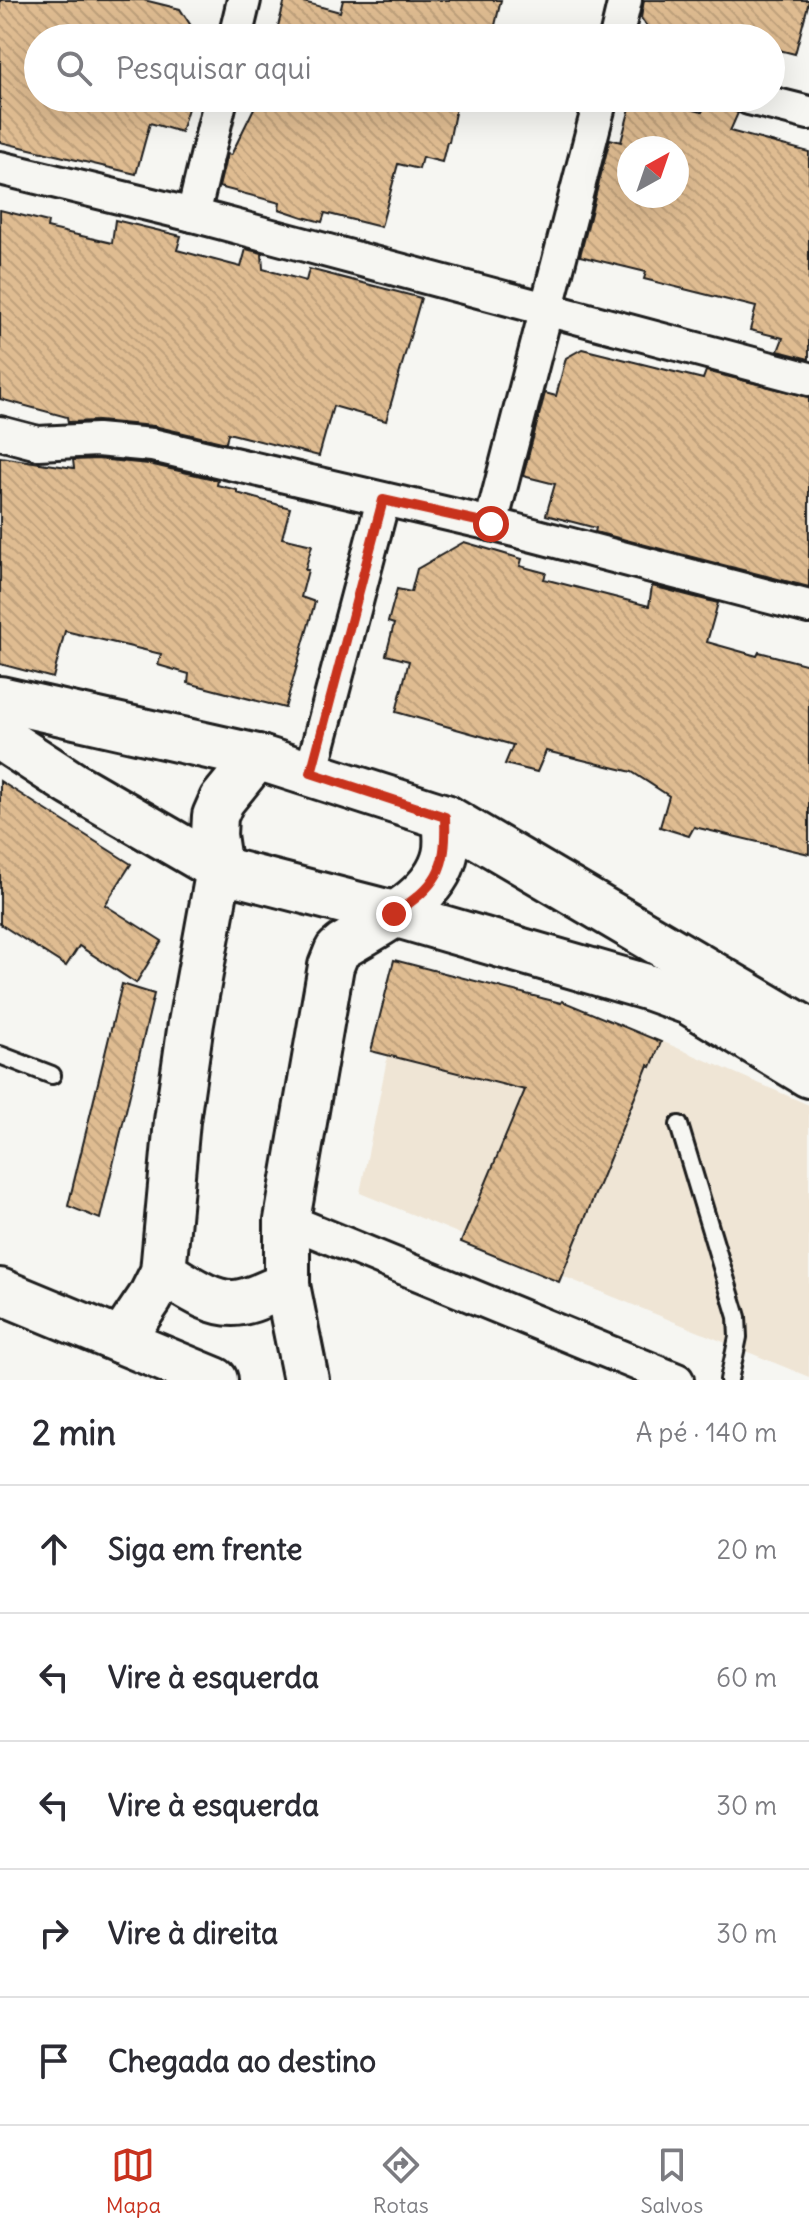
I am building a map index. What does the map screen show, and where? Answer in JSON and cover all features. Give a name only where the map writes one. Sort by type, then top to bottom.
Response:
[{"type":"main road","points":[[0,699],[257,757],[445,817],[809,1031]]},
{"type":"main road","points":[[0,737],[72,784],[219,869],[394,914],[616,977],[689,1002],[809,1075]]},
{"type":"main road","points":[[121,1341],[150,1298],[163,1272],[177,1121],[219,869],[214,835],[215,816],[222,800],[257,757]]},
{"type":"main road","points":[[306,1380],[287,1285],[287,1220],[331,966],[337,951],[416,899],[434,881],[444,860],[445,817]]},
{"type":"main road","points":[[163,1272],[215,1300],[234,1303],[287,1285]]},
{"type":"main road","points":[[0,1291],[215,1380]]},
{"type":"street","points":[[238,24],[244,0]]},
{"type":"street","points":[[619,24],[625,0]]},
{"type":"street","points":[[785,107],[809,113]]},
{"type":"street","points":[[193,215],[218,112]]},
{"type":"street","points":[[491,524],[597,112]]},
{"type":"street","points":[[0,168],[193,215],[809,379]]},
{"type":"street","points":[[0,433],[38,443],[97,440],[152,445],[491,524],[809,607]]},
{"type":"street","points":[[311,773],[383,500]]},
{"type":"street","points":[[287,1220],[677,1380]]},
{"type":"lane","points":[[0,1055],[52,1075]]},
{"type":"lane","points":[[679,1125],[737,1317],[738,1337],[729,1380]]},
{"type":"shaded area","points":[[403,980],[643,1033],[809,1105],[809,1377],[360,1193]]},
{"type":"building","points":[[0,0],[144,0],[180,9],[190,24],[24,24],[24,112],[187,112],[181,132],[150,123],[136,174],[0,142]]},
{"type":"building","points":[[285,0],[340,12],[343,0],[501,0],[495,24],[279,24]]},
{"type":"building","points":[[644,0],[809,0],[795,54],[785,52],[785,24],[645,24],[641,18]]},
{"type":"building","points":[[252,112],[455,112],[442,162],[422,157],[419,169],[398,164],[381,227],[325,213],[322,222],[279,209],[280,203],[219,187],[227,154],[231,155]]},
{"type":"building","points":[[629,112],[734,112],[738,113],[730,131],[809,152],[809,359],[778,351],[783,338],[750,330],[756,307],[644,279],[646,272],[580,256],[610,139],[617,141],[617,208],[689,208],[689,136],[623,136]]},
{"type":"building","points":[[0,210],[48,222],[47,228],[112,243],[115,220],[181,236],[177,250],[241,267],[246,249],[262,253],[263,269],[306,281],[309,269],[421,298],[386,421],[333,406],[319,456],[228,433],[226,443],[154,426],[68,422],[67,417],[0,399]]},
{"type":"building","points":[[582,349],[703,379],[706,371],[809,397],[809,587],[595,532],[596,528],[546,515],[555,484],[523,476],[545,393],[556,396],[566,358]]},
{"type":"building","points":[[0,457],[74,468],[73,460],[149,464],[218,480],[217,485],[237,490],[237,493],[290,508],[282,538],[312,545],[301,597],[315,602],[285,708],[188,683],[189,674],[158,665],[161,654],[65,631],[53,678],[0,664]]},
{"type":"building","points":[[464,542],[522,559],[520,566],[546,573],[544,579],[649,606],[652,586],[718,603],[707,642],[757,656],[759,652],[809,665],[809,854],[694,827],[689,836],[660,827],[669,796],[632,772],[546,751],[537,772],[505,764],[513,745],[396,712],[409,661],[386,655],[394,624],[388,622],[397,589],[411,592],[417,569]]},
{"type":"building","points":[[0,781],[131,864],[105,905],[162,941],[136,983],[79,946],[66,966],[0,924]]},
{"type":"building","points":[[394,960],[562,1001],[661,1042],[651,1067],[648,1065],[559,1282],[461,1242],[525,1090],[371,1051]]},
{"type":"building","points":[[122,984],[154,994],[100,1219],[68,1206]]},
{"type":"route","points":[[394,914],[416,899],[434,881],[444,860],[445,817],[311,773],[383,500],[491,524]]}]
